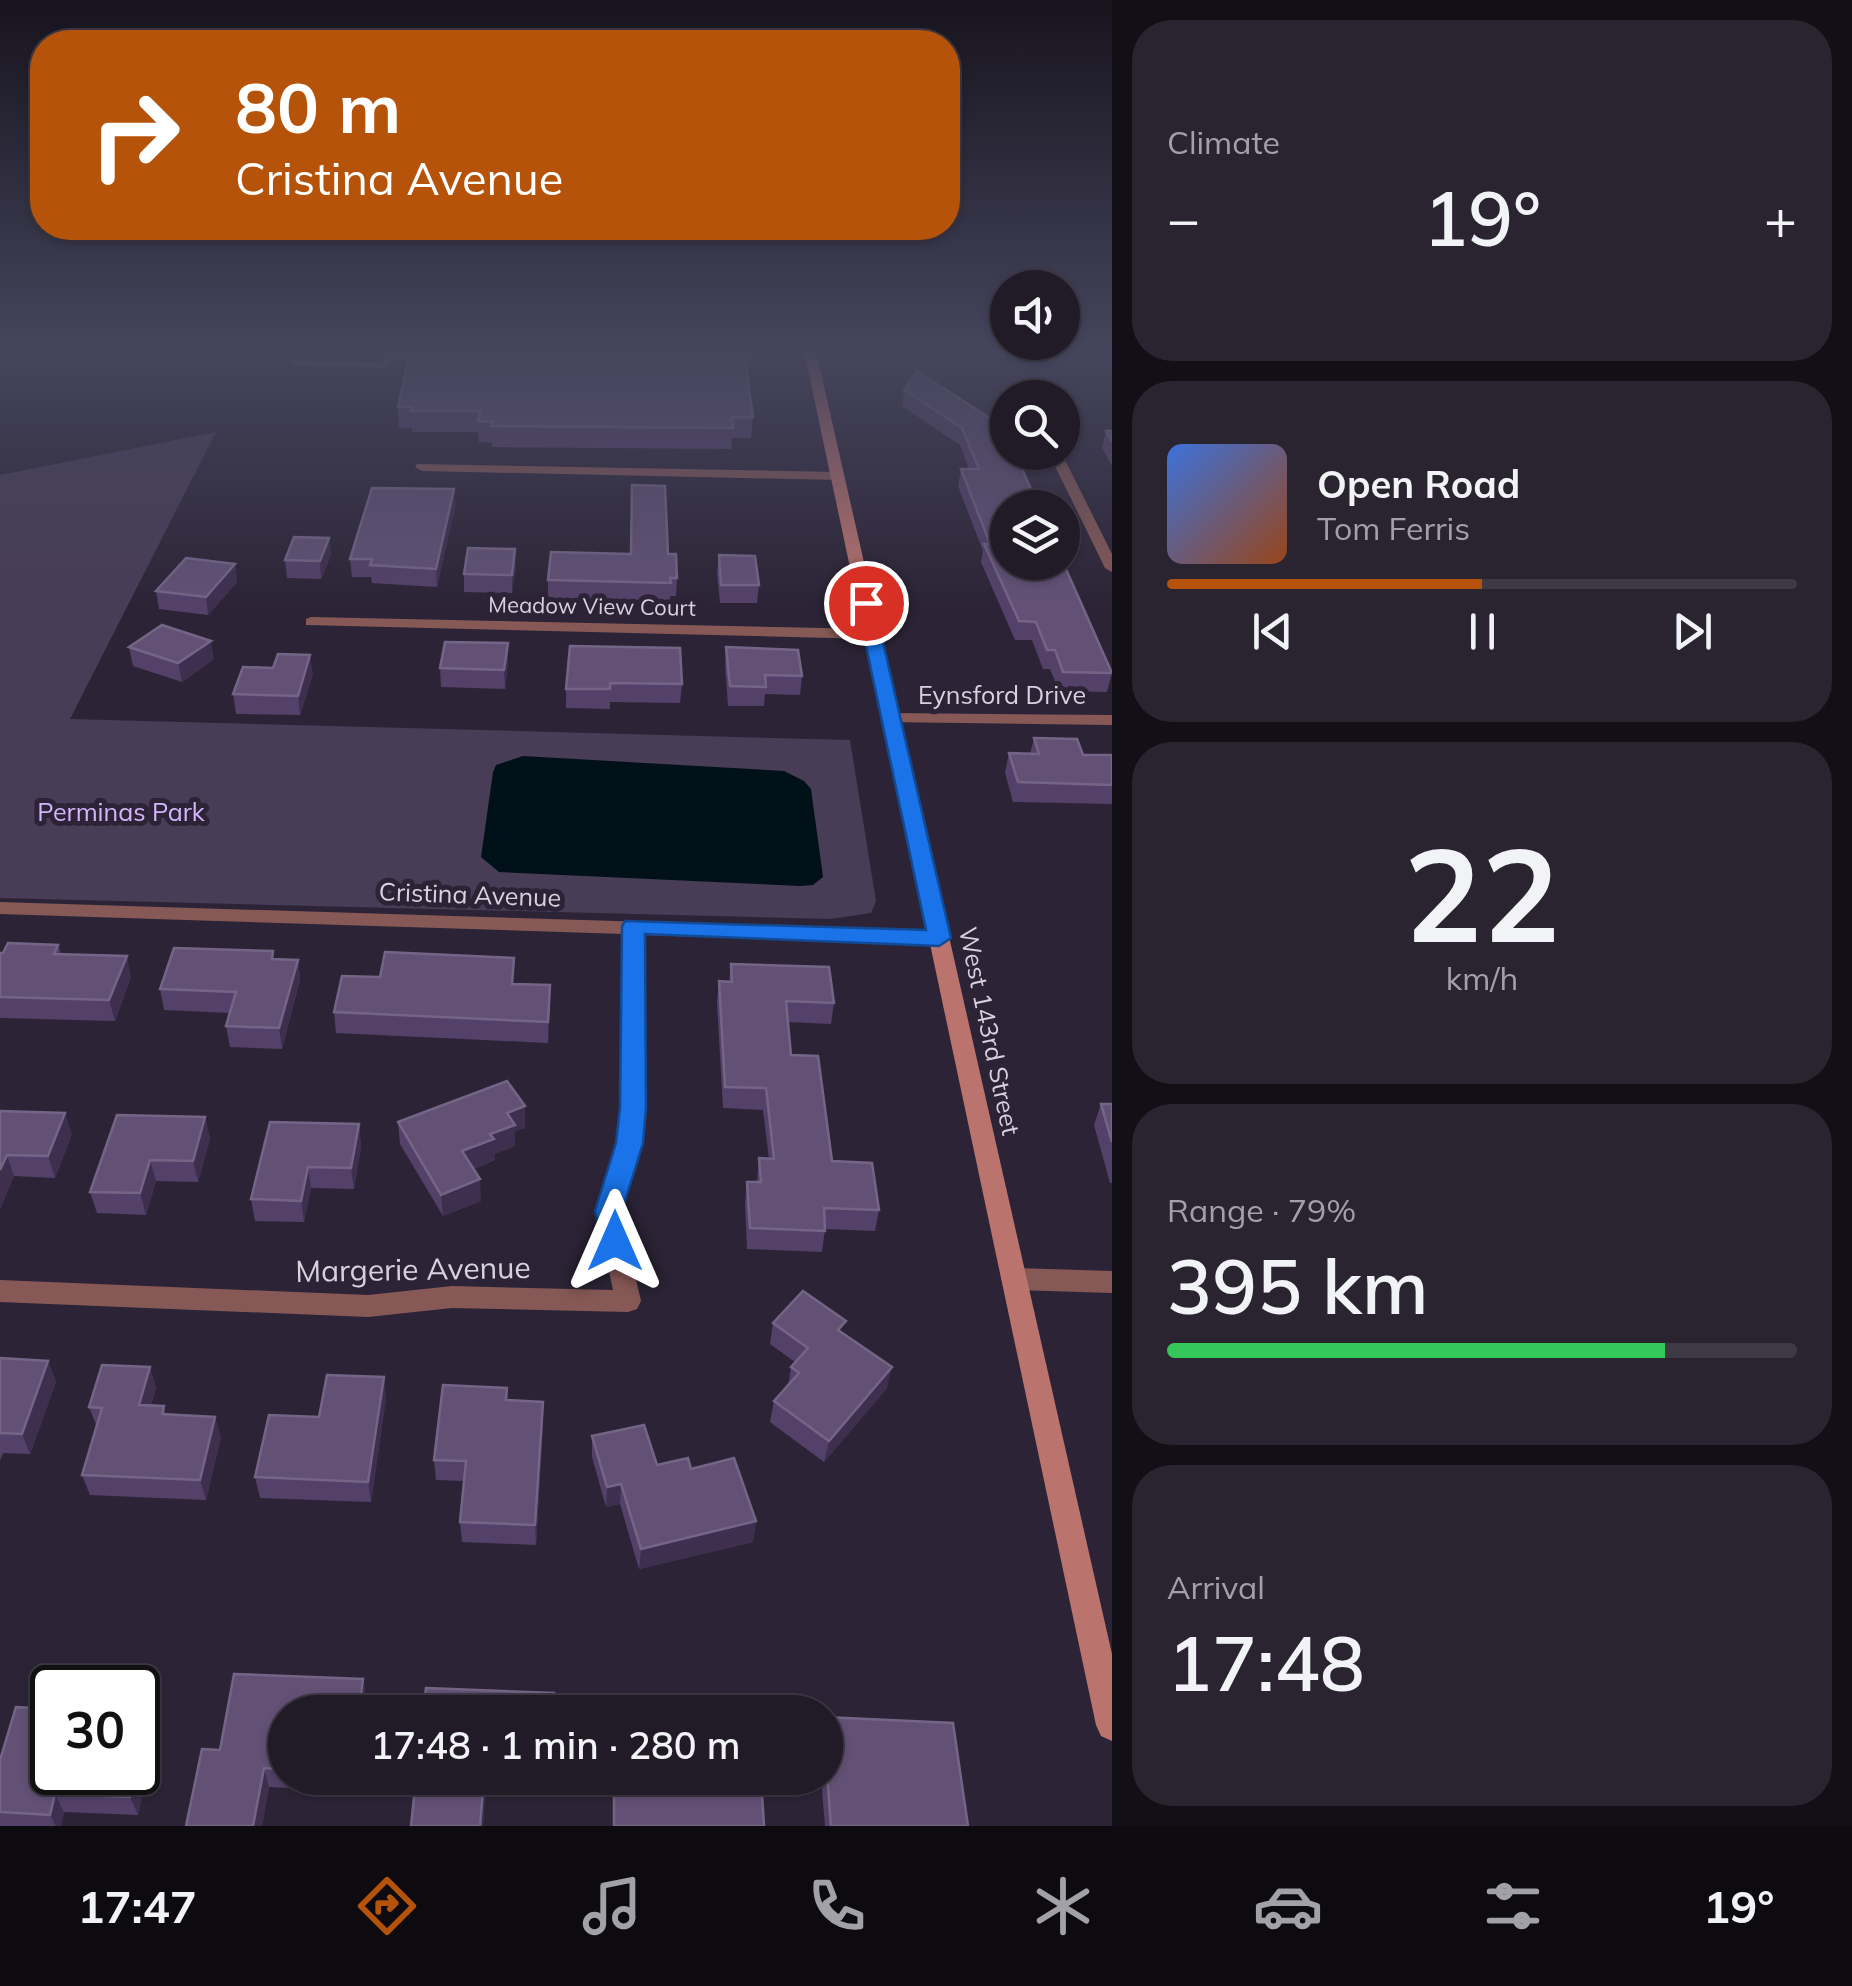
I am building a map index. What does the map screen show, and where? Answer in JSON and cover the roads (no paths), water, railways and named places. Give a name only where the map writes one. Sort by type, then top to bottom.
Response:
[{"type":"main road","name":"West 143rd Street","points":[[829,436],[1112,1725]]},
{"type":"street","points":[[422,468],[838,476]]},
{"type":"street","points":[[1063,470],[1112,568]]},
{"type":"street","name":"Meadow View Court","points":[[311,622],[872,634]]},
{"type":"street","name":"Eynsford Drive","points":[[891,718],[1112,720]]},
{"type":"street","name":"Cristina Avenue","points":[[0,908],[939,938]]},
{"type":"street","name":"Margerie Avenue","points":[[0,1291],[368,1306],[452,1298],[628,1301],[608,1211],[629,1143],[633,1108],[633,926]]},
{"type":"street","points":[[1014,1279],[1112,1282]]},
{"type":"park label","name":"Perminas Park","points":[[121,811]]}]
